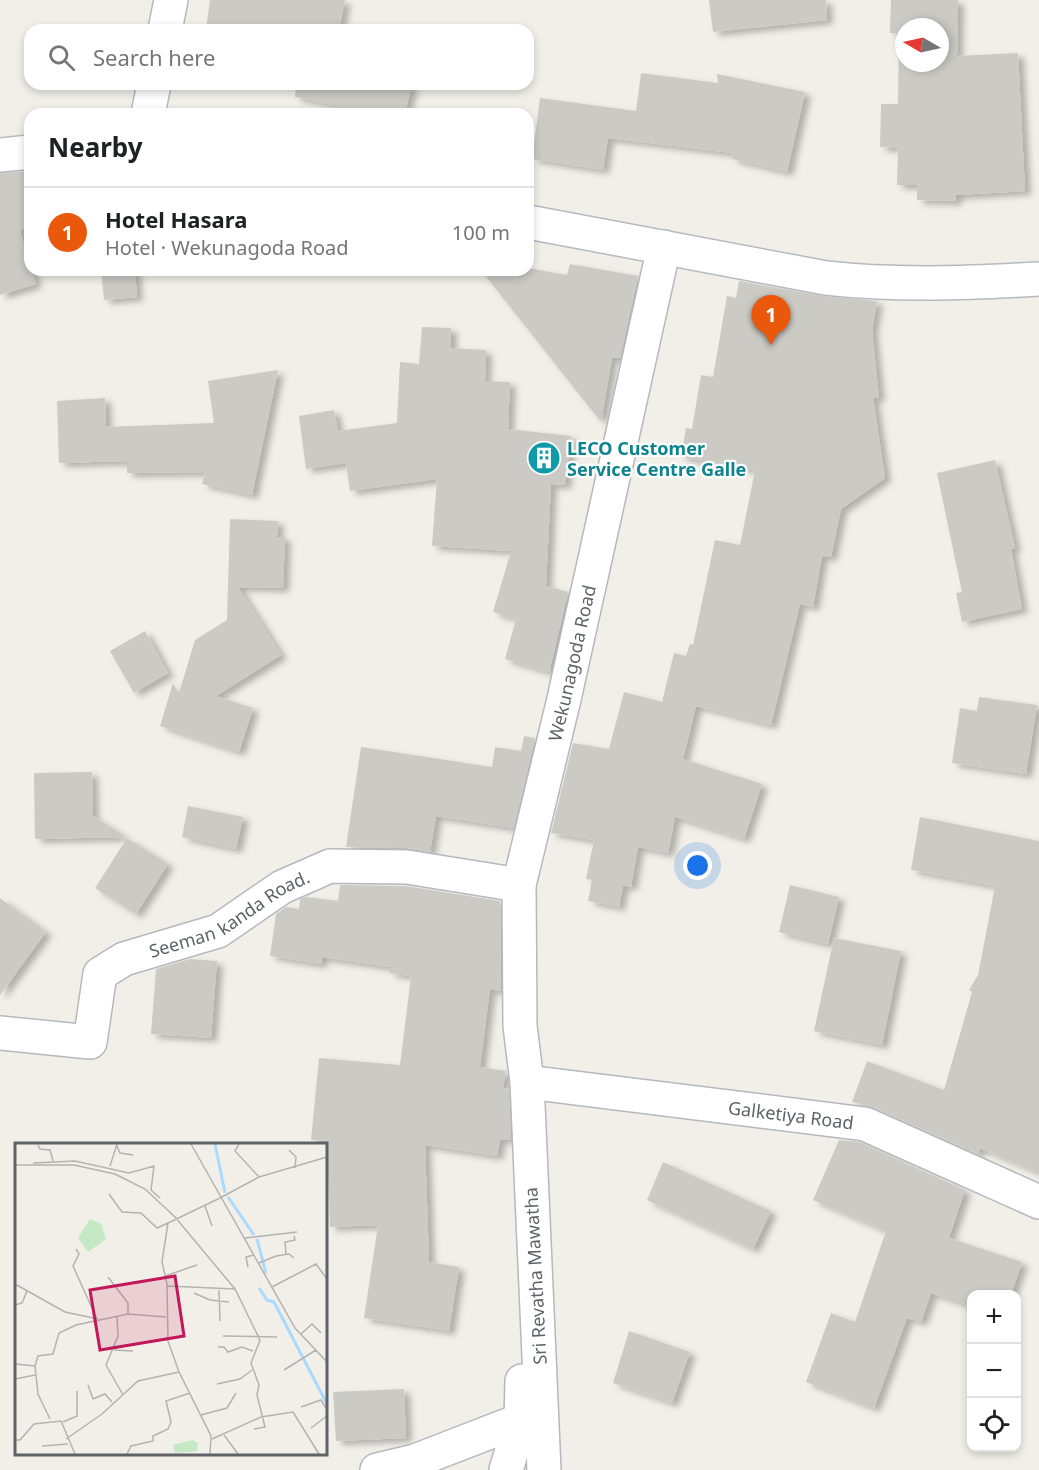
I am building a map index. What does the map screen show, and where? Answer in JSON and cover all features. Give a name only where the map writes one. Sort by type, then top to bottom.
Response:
[{"type":"street","points":[[166,24],[171,0]]},
{"type":"street","points":[[149,108],[153,90]]},
{"type":"street","points":[[0,155],[24,153]]},
{"type":"street","points":[[534,223],[826,278],[868,283],[968,283],[1039,279]]},
{"type":"street","name":"Wekunagoda Road","points":[[527,1082],[520,1026],[519,885],[564,699],[664,247]]},
{"type":"street","name":"Seeman kanda Road.","points":[[0,1033],[90,1042],[100,974],[124,960],[218,931],[282,886],[330,866],[407,867],[519,885]]},
{"type":"street","name":"Sri Revatha Mawatha","points":[[527,1082],[544,1470]]},
{"type":"street","name":"Galketiya Road","points":[[527,1082],[865,1124],[1039,1202]]},
{"type":"street","points":[[506,1470],[521,1420],[530,1143]]},
{"type":"street","points":[[377,1470],[415,1461],[521,1420]]},
{"type":"building","points":[[210,0],[345,0],[340,24],[207,24]]},
{"type":"building","points":[[709,0],[826,0],[827,20],[713,32]]},
{"type":"building","points":[[891,0],[958,0],[957,56],[1018,53],[1025,191],[956,195],[956,201],[917,200],[917,185],[897,185],[898,148],[880,147],[881,104],[898,104],[898,72],[949,72],[949,18],[895,18],[895,33],[890,33]]},
{"type":"building","points":[[641,73],[718,83],[717,74],[805,92],[787,172],[732,159],[733,153],[608,138],[603,170],[534,159],[540,98],[636,111]]},
{"type":"building","points":[[296,90],[411,90],[406,108],[347,108],[295,97]]},
{"type":"building","points":[[24,171],[24,229],[20,230],[24,246],[24,276],[34,276],[36,284],[0,295],[0,173]]},
{"type":"building","points":[[570,264],[638,276],[620,358],[612,358],[601,422],[486,276],[534,276],[534,269],[567,275]]},
{"type":"building","points":[[102,276],[135,276],[137,297],[104,300]]},
{"type":"building","points":[[739,281],[823,296],[877,301],[872,330],[879,398],[873,397],[885,478],[841,509],[831,557],[822,556],[813,607],[800,604],[771,725],[696,706],[683,759],[762,784],[744,839],[675,817],[668,853],[638,847],[631,887],[623,885],[619,907],[588,901],[592,880],[586,879],[594,840],[551,833],[573,743],[609,749],[624,692],[662,702],[674,653],[686,656],[690,644],[693,645],[715,540],[740,545],[755,470],[681,457],[686,428],[692,429],[701,375],[713,377],[727,296],[736,298]]},
{"type":"building","points":[[422,327],[451,328],[451,348],[486,350],[485,381],[510,382],[508,429],[571,436],[565,485],[551,484],[546,586],[568,592],[549,672],[505,659],[516,619],[493,612],[511,551],[432,546],[437,479],[350,491],[346,463],[306,469],[299,416],[334,410],[338,431],[397,423],[400,362],[419,364]]},
{"type":"building","points":[[278,370],[252,495],[202,484],[205,472],[127,473],[127,461],[59,463],[57,401],[105,398],[106,427],[214,423],[208,381]]},
{"type":"building","points":[[995,460],[1015,548],[1011,549],[1022,609],[962,622],[956,593],[962,592],[937,473]]},
{"type":"building","points":[[230,519],[278,521],[277,537],[285,537],[283,588],[238,587],[281,655],[216,696],[253,708],[239,752],[160,726],[173,683],[179,693],[195,640],[227,620]]},
{"type":"building","points":[[145,631],[168,673],[134,693],[110,651]]},
{"type":"building","points":[[979,697],[1037,705],[1026,774],[952,763],[960,708],[977,711]]},
{"type":"building","points":[[524,736],[535,738],[514,828],[436,816],[430,852],[407,848],[346,847],[361,747],[492,767],[495,747],[521,751]]},
{"type":"building","points":[[92,772],[93,816],[126,837],[35,839],[34,773]]},
{"type":"building","points":[[188,806],[243,817],[236,849],[182,837]]},
{"type":"building","points":[[920,817],[1039,841],[1039,1173],[980,1148],[978,1154],[873,1107],[852,1102],[867,1061],[944,1090],[972,992],[969,990],[978,975],[995,886],[911,870]]},
{"type":"building","points":[[127,838],[168,864],[136,914],[95,888]]},
{"type":"building","points":[[340,885],[405,886],[500,901],[501,991],[490,989],[480,1067],[506,1071],[503,1088],[509,1089],[511,1140],[500,1139],[497,1156],[425,1145],[429,1262],[459,1267],[449,1331],[364,1318],[378,1225],[330,1227],[327,1141],[311,1140],[319,1058],[400,1065],[411,976],[390,973],[390,967],[322,957],[321,964],[270,956],[276,914],[286,907],[299,909],[300,899],[306,897],[338,901]]},
{"type":"building","points":[[790,885],[839,897],[828,944],[779,932]]},
{"type":"building","points":[[0,898],[46,932],[0,995]]},
{"type":"building","points":[[834,938],[901,951],[882,1045],[814,1031]]},
{"type":"building","points":[[190,959],[217,961],[211,1038],[151,1034],[156,969]]},
{"type":"building","points":[[839,1140],[860,1142],[965,1190],[949,1238],[1022,1262],[1012,1290],[967,1290],[967,1304],[931,1293],[921,1322],[907,1318],[874,1408],[806,1382],[831,1313],[855,1322],[886,1231],[813,1200]]},
{"type":"building","points":[[663,1162],[771,1211],[753,1249],[647,1200]]},
{"type":"building","points":[[629,1331],[690,1352],[672,1403],[613,1383]]},
{"type":"building","points":[[404,1389],[406,1438],[336,1441],[333,1392]]},
{"type":"place","name":"Hotel Hasara","points":[[771,345]]},
{"type":"place","name":"LECO Customer Service Centre Galle","points":[[544,458]]}]
